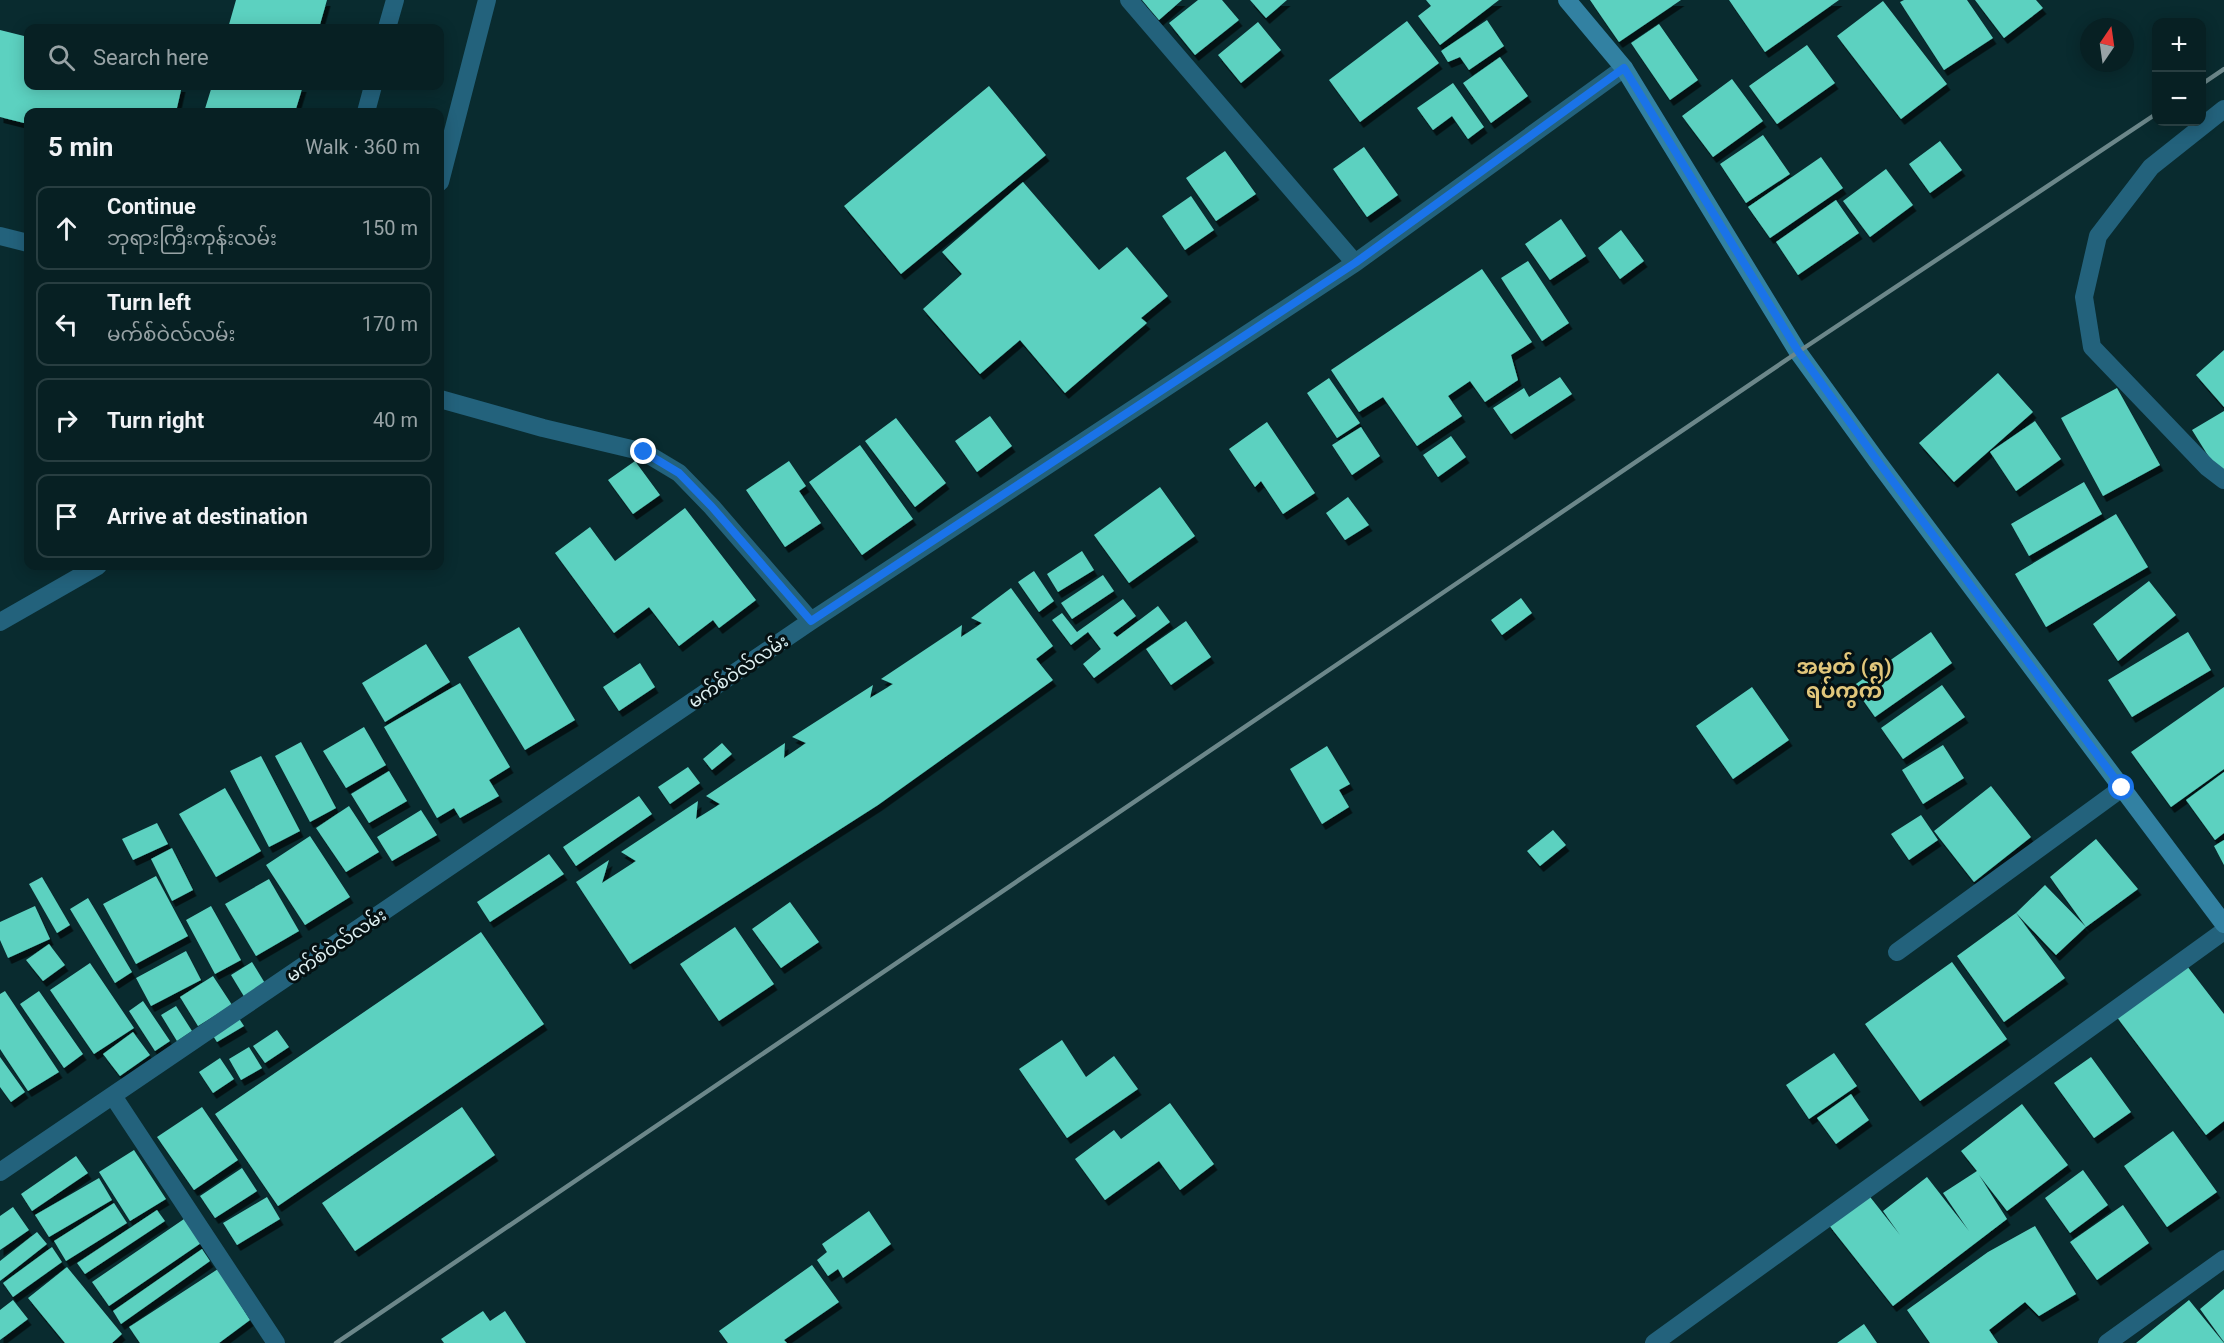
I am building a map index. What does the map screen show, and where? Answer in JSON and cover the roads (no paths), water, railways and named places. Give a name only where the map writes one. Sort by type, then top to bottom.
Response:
[{"type":"street","points":[[388,24],[394,0]]},
{"type":"street","points":[[444,167],[488,0]]},
{"type":"street","points":[[1129,0],[1355,263]]},
{"type":"street","points":[[1567,0],[1624,68],[1798,351],[2224,924]]},
{"type":"street","name":"မက်စ်ဝဲလ်လမ်း","points":[[0,1172],[811,621],[1355,263],[1624,68]]},
{"type":"street","points":[[367,108],[371,90]]},
{"type":"street","points":[[2224,109],[2151,166],[2098,236],[2084,297],[2092,347],[2207,467],[2224,480]]},
{"type":"street","points":[[0,236],[24,242]]},
{"type":"street","points":[[444,400],[543,428],[644,452],[679,473],[712,507],[811,621]]},
{"type":"street","points":[[0,622],[91,570]]},
{"type":"street","points":[[1897,951],[2122,788]]},
{"type":"street","points":[[1654,1343],[2224,931]]},
{"type":"street","points":[[113,1096],[276,1343]]},
{"type":"street","points":[[2107,1343],[2224,1259]]},
{"type":"railway","points":[[2206,81],[2224,69]]},
{"type":"railway","points":[[336,1343],[1798,352],[2152,117]]},
{"type":"district","name":"အမှတ် (၅) ရပ်ကွက်","points":[[1844,679]]}]
